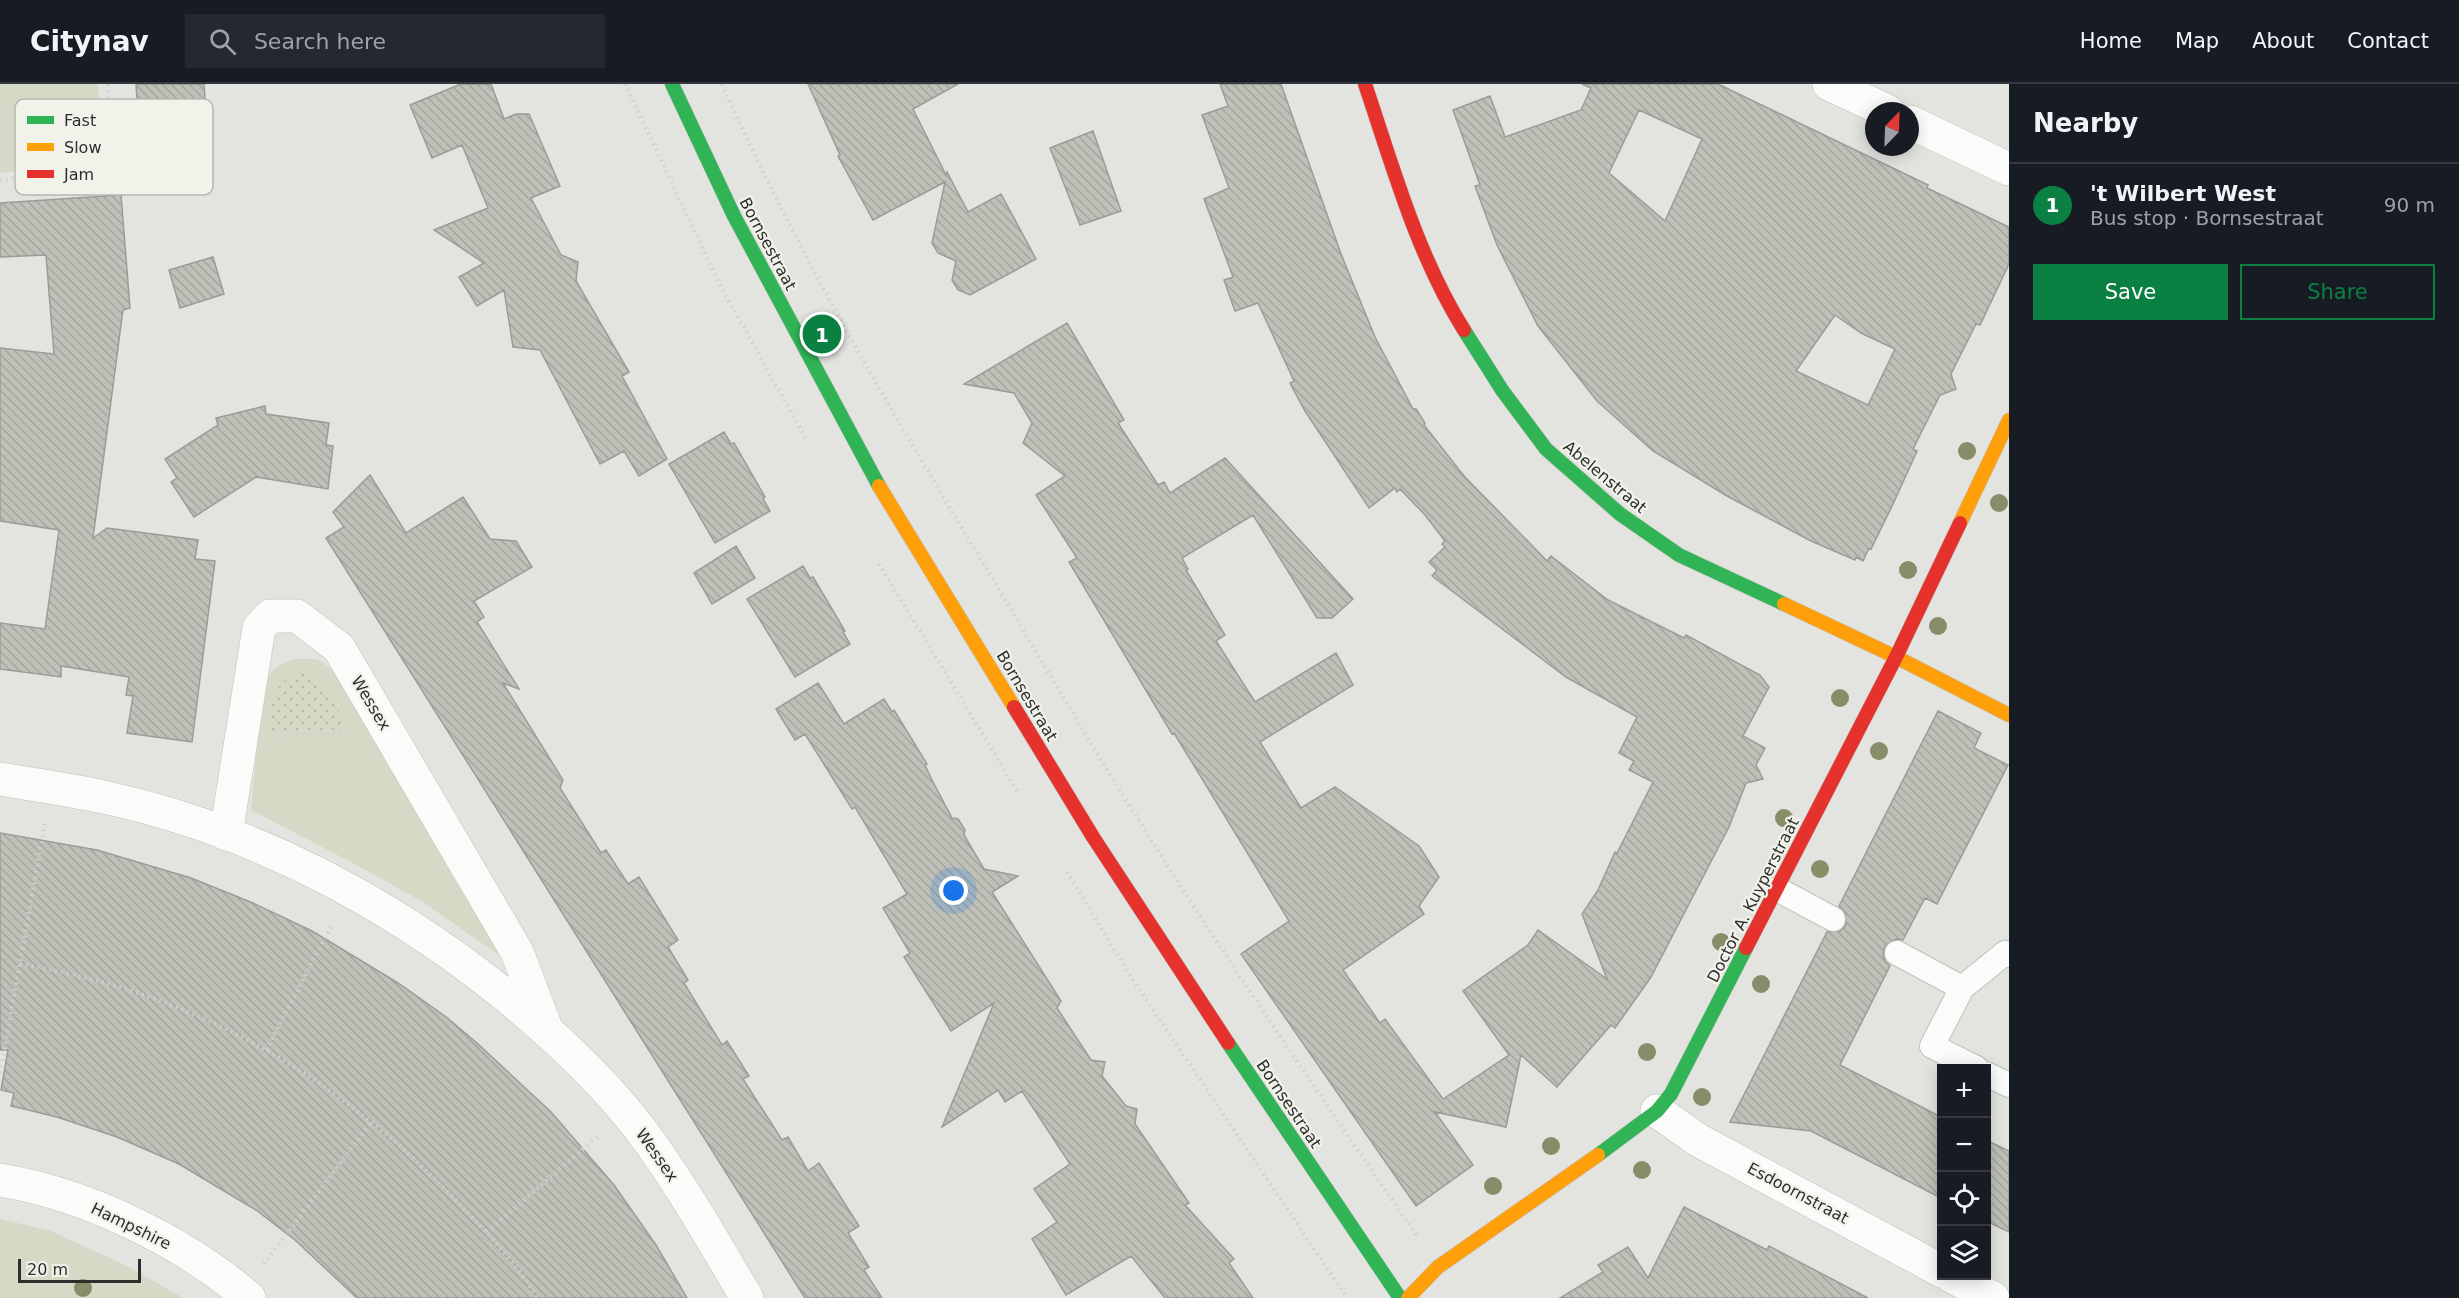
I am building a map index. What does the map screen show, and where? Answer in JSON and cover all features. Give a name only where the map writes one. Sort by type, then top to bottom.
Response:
[{"type":"street","name":"Bornsestraat","points":[[672,84],[734,216],[864,461],[1093,837],[1193,991],[1400,1298]]},
{"type":"street","name":"Abelenstraat","points":[[1365,84],[1418,236],[1452,311],[1502,390],[1546,449],[1620,514],[1679,555],[1896,657],[2009,715]]},
{"type":"street","points":[[1829,84],[1868,102]]},
{"type":"street","points":[[1919,126],[2009,169]]},
{"type":"street","name":"Doctor A. Kuyperstraat","points":[[1408,1298],[1438,1267],[1632,1132],[1658,1111],[1671,1094],[1896,657],[2009,420]]},
{"type":"street","name":"Wessex","points":[[226,834],[259,628],[270,616],[297,616],[339,648],[517,952],[546,1028]]},
{"type":"street","name":"Wessex","points":[[0,779],[109,798],[172,815],[226,834],[286,858],[350,889],[419,931],[476,972],[546,1028],[572,1052],[626,1112],[699,1216],[747,1298]]},
{"type":"street","name":"Esdoornstraat","points":[[1658,1111],[1698,1140],[1937,1269]]},
{"type":"street","name":"Hampshire","points":[[0,1180],[34,1186],[88,1205],[142,1228],[199,1262],[246,1295]]},
{"type":"street","points":[[1960,1280],[1993,1298]]},
{"type":"lane","points":[[1777,889],[1833,919]]},
{"type":"lane","points":[[1897,953],[1962,988]]},
{"type":"lane","points":[[1968,1064],[1932,1046],[1962,988],[2005,953],[2009,955]]},
{"type":"lane","points":[[1991,1076],[2009,1085]]},
{"type":"path","points":[[108,84],[109,99]]},
{"type":"path","points":[[722,84],[820,283],[899,424],[1125,799],[1306,1075],[1438,1267]]},
{"type":"path","points":[[0,180],[15,178]]},
{"type":"path","points":[[241,739],[386,729]]},
{"type":"path","points":[[0,1073],[52,787]]},
{"type":"path","points":[[266,1050],[350,889]]},
{"type":"path","points":[[20,964],[56,970],[136,992],[208,1020],[316,1079],[372,1121],[440,1184],[486,1232],[538,1298]]},
{"type":"path","points":[[486,1232],[626,1112]]},
{"type":"path","points":[[246,1295],[372,1121]]},
{"type":"green space","points":[[0,84],[98,84],[99,99],[15,99],[15,171],[0,173]]},
{"type":"green space","points":[[295,659],[317,659],[333,670],[366,719],[500,956],[423,902],[251,810],[262,691],[274,670]]},
{"type":"green space","points":[[303,673],[318,678],[328,691],[348,728],[270,734],[274,695],[284,682]]},
{"type":"green space","points":[[0,1219],[51,1231],[127,1266],[183,1298],[0,1298]]},
{"type":"building","points":[[136,84],[204,84],[205,99],[137,99]]},
{"type":"building","points":[[461,84],[491,84],[504,119],[516,114],[529,114],[560,186],[531,198],[561,255],[578,262],[576,281],[629,372],[622,376],[667,459],[639,476],[624,451],[600,464],[540,350],[513,347],[504,290],[477,306],[459,277],[484,263],[434,230],[488,208],[462,145],[432,158],[410,105]]},
{"type":"building","points":[[808,84],[958,84],[913,109],[946,175],[947,172],[968,212],[1001,194],[1036,259],[970,295],[958,290],[952,280],[956,261],[938,253],[932,243],[945,182],[873,220],[838,156],[840,155]]},
{"type":"building","points":[[1220,84],[1281,84],[1341,254],[1375,337],[1413,409],[1416,409],[1424,425],[1464,476],[1547,561],[1551,556],[1608,600],[1684,638],[1686,635],[1760,675],[1769,687],[1743,736],[1765,748],[1756,765],[1763,779],[1746,783],[1729,827],[1651,977],[1615,1028],[1611,1025],[1557,1087],[1521,1055],[1506,1127],[1435,1112],[1473,1165],[1416,1206],[1241,954],[1289,921],[1174,733],[1172,734],[1069,562],[1077,558],[1036,495],[1065,476],[1023,443],[1032,423],[1014,393],[964,384],[1067,323],[1124,420],[1118,423],[1158,485],[1164,482],[1170,493],[1225,458],[1353,599],[1332,618],[1317,618],[1253,515],[1182,558],[1188,569],[1186,570],[1225,635],[1216,641],[1255,702],[1336,653],[1353,685],[1260,742],[1301,808],[1335,787],[1419,846],[1439,877],[1419,906],[1424,914],[1343,970],[1380,1023],[1385,1019],[1443,1099],[1509,1055],[1463,991],[1528,945],[1538,930],[1607,979],[1582,914],[1598,890],[1615,852],[1617,853],[1653,782],[1629,770],[1634,761],[1619,753],[1637,717],[1566,677],[1432,576],[1437,570],[1429,562],[1445,547],[1442,544],[1445,541],[1425,515],[1400,489],[1397,492],[1395,488],[1369,508],[1305,411],[1290,383],[1294,381],[1258,303],[1235,311],[1224,280],[1233,277],[1204,199],[1229,188],[1202,115],[1228,106]]},
{"type":"building","points":[[1582,84],[1718,84],[1928,185],[1927,188],[2009,227],[2009,264],[1980,325],[1976,324],[1951,374],[1956,389],[1940,395],[1913,449],[1917,451],[1894,502],[1863,561],[1856,557],[1855,560],[1811,541],[1727,496],[1653,451],[1597,401],[1538,326],[1497,245],[1475,186],[1480,185],[1453,110],[1490,96],[1505,137],[1581,110],[1591,88]],"holes":[[[1639,110],[1702,139],[1665,221],[1609,173]],[[1835,315],[1861,333],[1895,349],[1868,405],[1796,371]]]},
{"type":"building","points":[[1093,131],[1121,211],[1080,225],[1050,148]]},
{"type":"building","points":[[121,195],[130,308],[123,310],[93,538],[107,528],[198,540],[195,559],[215,561],[192,742],[127,733],[133,696],[126,695],[129,677],[61,666],[61,677],[0,669],[0,623],[45,629],[59,530],[0,521],[0,348],[54,354],[46,255],[0,257],[0,203]]},
{"type":"building","points":[[213,257],[224,294],[180,308],[169,270]]},
{"type":"building","points":[[265,406],[266,414],[329,423],[326,445],[333,446],[328,489],[256,477],[194,517],[171,482],[177,478],[165,459],[218,425],[216,418]]},
{"type":"building","points":[[724,432],[731,444],[734,443],[765,497],[763,499],[770,511],[715,543],[669,464]]},
{"type":"building","points":[[370,475],[406,533],[463,497],[490,539],[516,541],[532,567],[474,601],[484,617],[477,622],[519,689],[503,683],[563,780],[560,788],[601,853],[606,850],[628,884],[639,877],[678,940],[668,947],[688,980],[684,983],[722,1045],[727,1041],[749,1076],[743,1079],[782,1140],[788,1137],[808,1171],[819,1163],[859,1226],[848,1233],[869,1267],[864,1270],[882,1298],[805,1298],[326,538],[344,527],[333,512]]},
{"type":"building","points":[[736,546],[755,578],[712,604],[694,573]]},
{"type":"building","points":[[803,566],[810,578],[813,577],[845,631],[843,632],[850,644],[795,677],[747,599]]},
{"type":"building","points":[[818,683],[844,724],[884,699],[892,712],[894,710],[927,764],[925,765],[931,778],[952,818],[958,819],[965,830],[964,835],[984,869],[1018,876],[992,892],[1061,1001],[1057,1008],[1091,1060],[1105,1062],[1102,1076],[1126,1106],[1137,1109],[1135,1124],[1189,1203],[1185,1205],[1234,1259],[1229,1263],[1253,1298],[1165,1298],[1131,1256],[1066,1295],[1032,1239],[1057,1222],[1034,1189],[1070,1164],[1022,1091],[1005,1102],[998,1090],[942,1127],[994,1003],[951,1031],[904,957],[910,953],[883,908],[907,894],[855,807],[852,809],[805,734],[795,740],[776,709]]},
{"type":"building","points":[[1938,711],[1981,733],[1974,748],[2008,765],[1937,904],[1925,898],[1903,940],[1896,939],[1885,946],[1883,954],[1890,966],[1840,1065],[1937,1115],[1937,1196],[1811,1131],[1730,1122],[1827,932],[1840,931],[1846,925],[1845,912],[1839,906]]},
{"type":"building","points":[[0,833],[97,850],[191,878],[253,903],[312,931],[398,983],[445,1016],[551,1112],[614,1185],[656,1245],[687,1298],[357,1298],[295,1240],[256,1210],[179,1164],[117,1137],[57,1117],[11,1106],[14,1093],[1,1090],[8,1050],[0,1050]]},
{"type":"building","points":[[1991,1142],[2009,1151],[2009,1232],[1991,1223]]},
{"type":"building","points":[[1684,1207],[1767,1250],[1769,1246],[1868,1298],[1560,1298],[1603,1272],[1598,1265],[1628,1247],[1648,1278]]},
{"type":"traffic: fast","points":[[672,84],[734,216],[879,486]]},
{"type":"traffic: fast","points":[[1464,330],[1502,390],[1546,449],[1620,514],[1679,555],[1784,604]]},
{"type":"traffic: fast","points":[[1598,1155],[1657,1111],[1671,1094],[1746,948]]},
{"type":"traffic: fast","points":[[1228,1043],[1400,1298]]},
{"type":"traffic: slow","points":[[1960,523],[2009,420]]},
{"type":"traffic: slow","points":[[879,486],[1014,707]]},
{"type":"traffic: slow","points":[[1784,604],[1896,657],[2009,715]]},
{"type":"traffic: slow","points":[[1408,1298],[1438,1267],[1598,1155]]},
{"type":"traffic: jam","points":[[1365,84],[1419,241],[1447,301],[1464,330]]},
{"type":"traffic: jam","points":[[1746,948],[1896,657],[1960,523]]},
{"type":"traffic: jam","points":[[1014,707],[1093,837],[1228,1043]]},
{"type":"place","name":"'t Wilbert West","points":[[822,334]]}]
